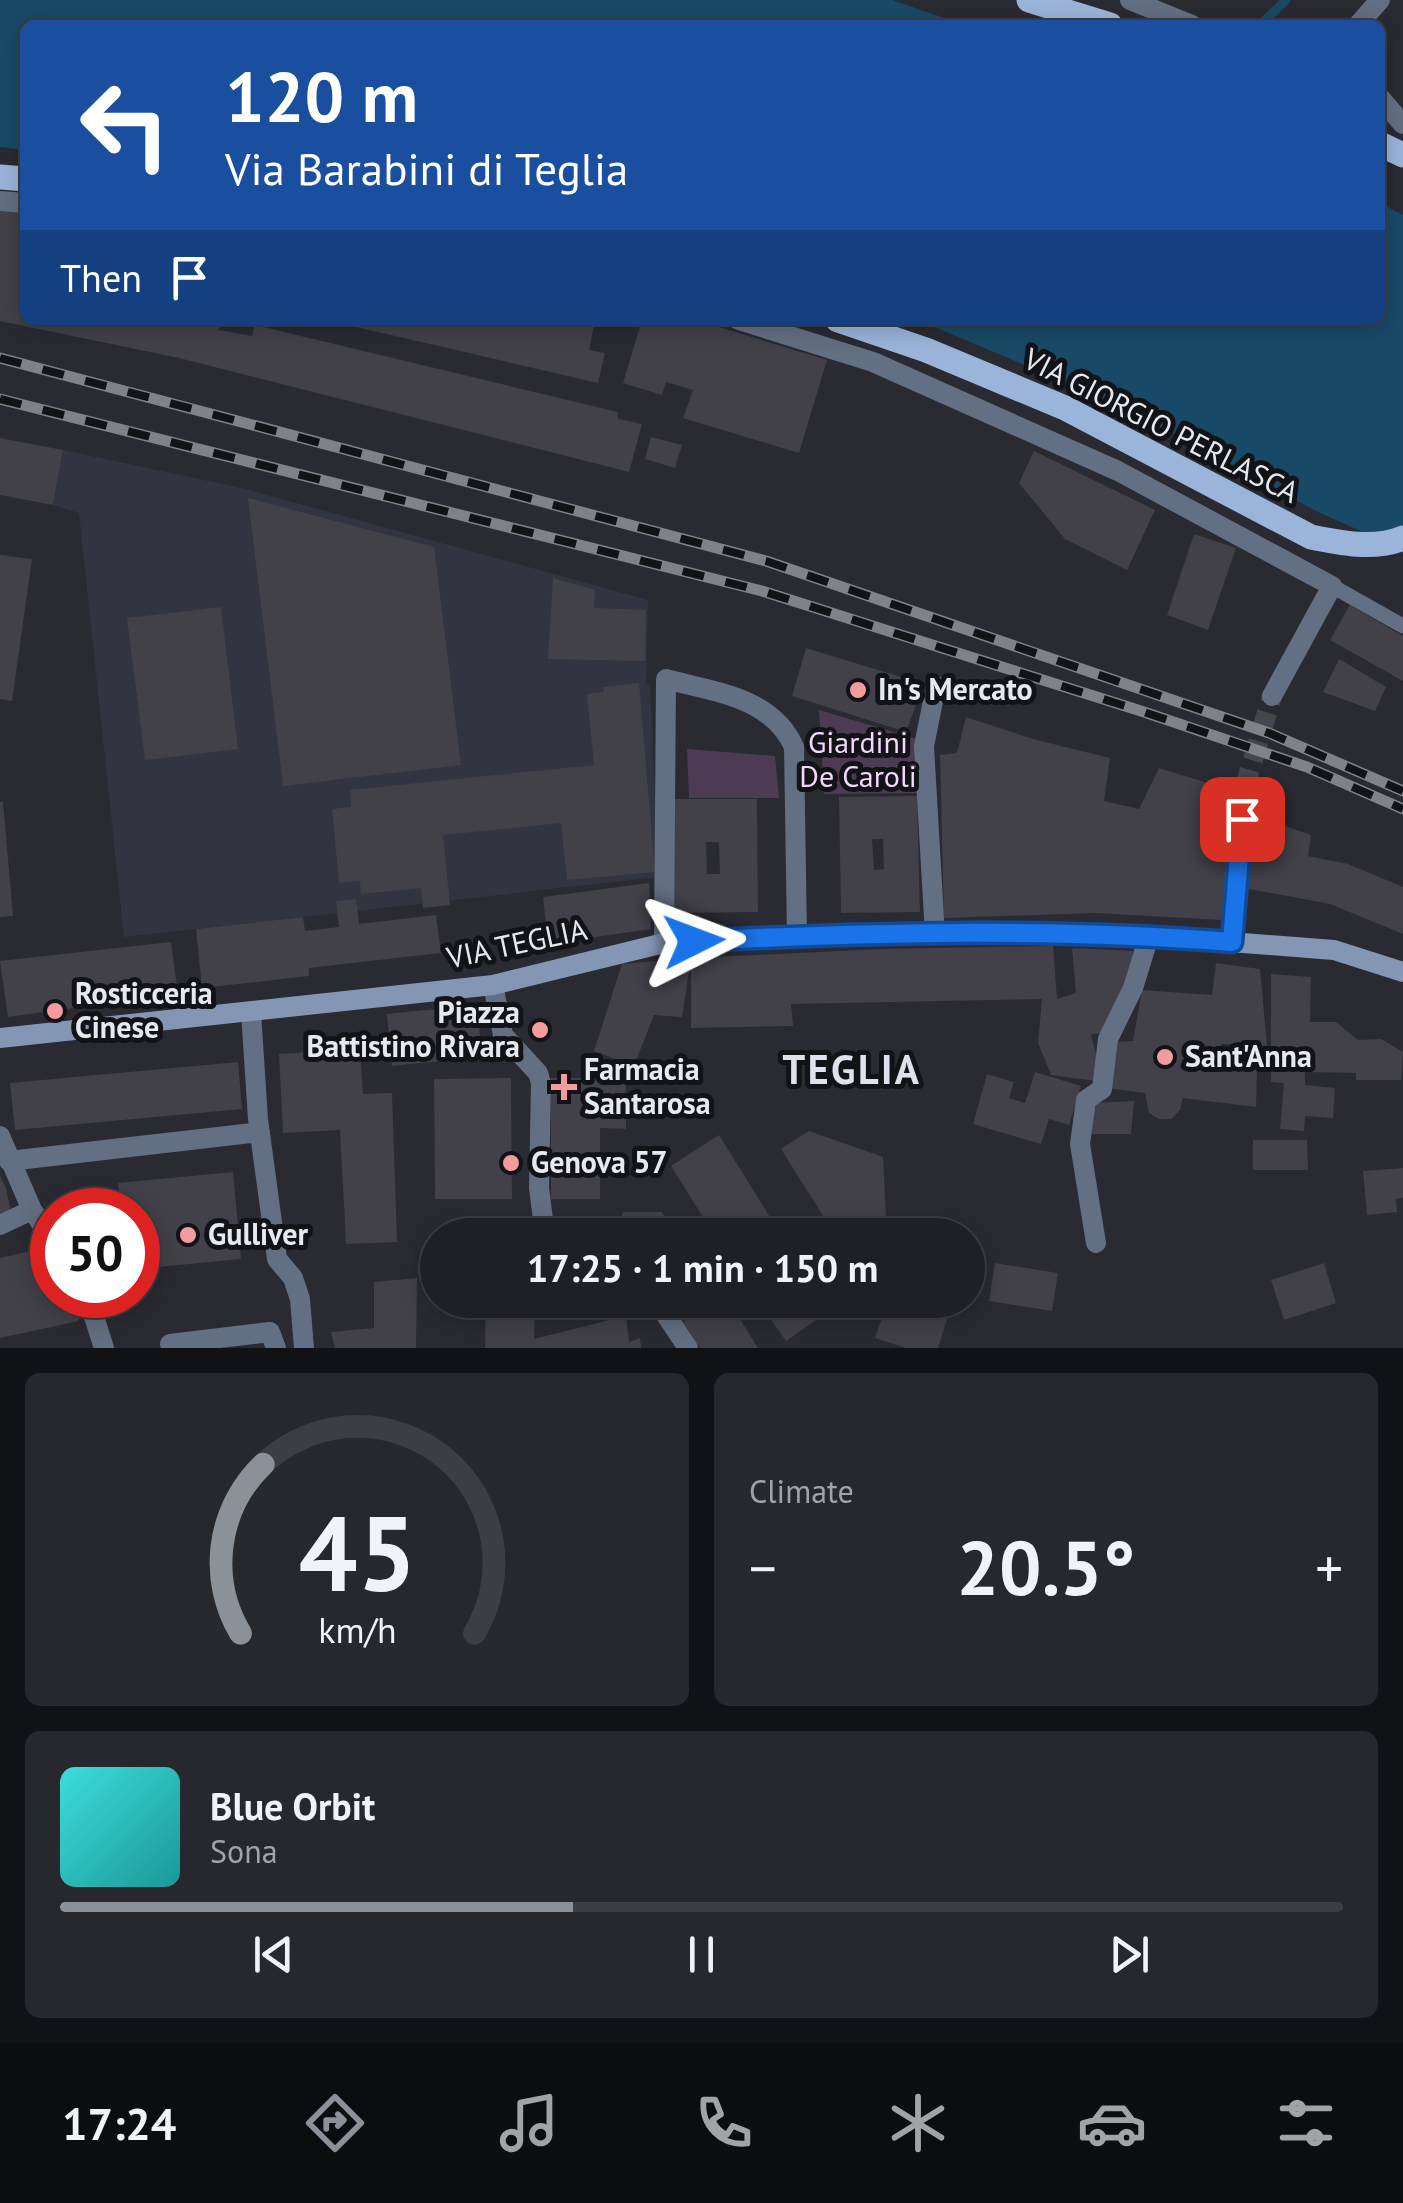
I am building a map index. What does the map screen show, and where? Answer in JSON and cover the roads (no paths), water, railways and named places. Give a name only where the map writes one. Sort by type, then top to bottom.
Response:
[{"type":"main road","points":[[1029,0],[1094,20]]},
{"type":"main road","name":"VIA GIORGIO PERLASCA","points":[[853,325],[926,350],[1065,408],[1312,538],[1349,544],[1403,538]]},
{"type":"main road","name":"VIA TEGLIA","points":[[0,1038],[492,985],[664,943],[797,936],[1149,936],[1334,950],[1403,972]]},
{"type":"street","points":[[1130,0],[1180,20]]},
{"type":"street","points":[[1385,104],[1403,124]]},
{"type":"street","points":[[754,325],[873,362],[1118,470],[1332,586],[1272,696]]},
{"type":"street","points":[[664,943],[666,679],[742,699],[766,711],[786,728],[794,747],[797,936]]},
{"type":"street","points":[[936,686],[924,746],[936,935]]},
{"type":"street","points":[[1232,942],[1244,789]]},
{"type":"street","points":[[1096,1243],[1080,1144],[1086,1100],[1102,1089],[1108,1039],[1133,988],[1149,936]]},
{"type":"street","points":[[492,985],[503,1035],[538,1073],[541,1084],[541,1218]]},
{"type":"street","points":[[252,1012],[260,1132],[277,1259],[293,1278],[300,1300],[304,1348]]},
{"type":"street","points":[[9,1161],[260,1132]]},
{"type":"street","points":[[0,1136],[30,1206]]},
{"type":"street","points":[[0,1225],[30,1211]]},
{"type":"street","points":[[94,1318],[104,1348]]},
{"type":"street","points":[[668,1318],[688,1348]]},
{"type":"street","points":[[170,1344],[270,1332],[276,1348]]},
{"type":"lane","points":[[1332,586],[1403,626]]},
{"type":"water","points":[[0,0],[892,0],[950,20],[20,20],[20,149],[0,147]]},
{"type":"water","points":[[1385,206],[1403,215],[1403,550],[1316,511],[1124,407],[930,325],[1385,325]]},
{"type":"waterway","points":[[1265,20],[1286,0]]},
{"type":"tunnel","points":[[1244,789],[1272,696]]},
{"type":"railway","points":[[0,358],[766,561],[1269,733],[1403,791]]},
{"type":"railway","points":[[0,399],[762,591],[1307,767],[1403,809]]},
{"type":"place","name":"In's Mercato","points":[[858,690]]},
{"type":"place","name":"Rosticceria Cinese","points":[[55,1011]]},
{"type":"place","name":"Piazza Battistino Rivara","points":[[540,1030]]},
{"type":"place","name":"Sant'Anna","points":[[1165,1057]]},
{"type":"place","name":"Farmacia Santarosa","points":[[564,1087]]},
{"type":"place","name":"Genova 57","points":[[511,1163]]},
{"type":"place","name":"Gulliver","points":[[188,1235]]},
{"type":"district","name":"TEGLIA","points":[[852,1070]]},
{"type":"park label","name":"Giardini De Caroli","points":[[858,760]]}]
